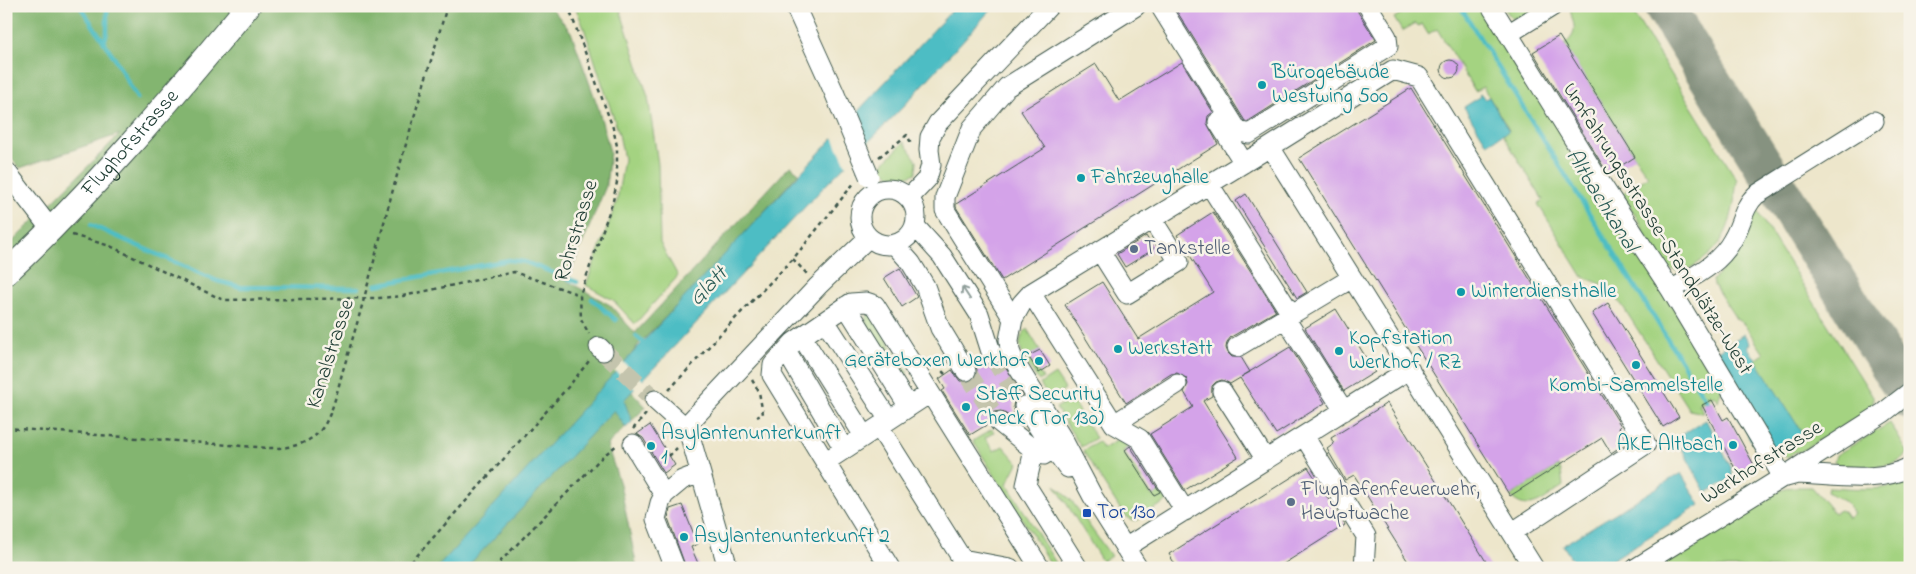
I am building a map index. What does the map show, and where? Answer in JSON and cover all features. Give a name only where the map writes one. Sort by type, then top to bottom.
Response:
[{"type":"main road","name":"Flughofstrasse","points":[[6,273],[52,231],[135,140],[248,6]]},
{"type":"street","points":[[795,6],[834,92],[869,177],[869,196],[860,208],[860,224],[868,238],[880,245],[895,245],[907,238],[915,226],[916,211],[909,198],[897,190],[890,189],[869,177]]},
{"type":"street","points":[[909,198],[928,180],[931,165],[930,137],[938,123],[1049,6]]},
{"type":"street","points":[[1012,323],[945,210],[945,197],[972,128],[1007,87],[1136,6]]},
{"type":"street","points":[[1146,6],[1244,163]]},
{"type":"street","points":[[1166,6],[1162,9],[1238,131],[1249,134],[1388,46],[1387,37],[1368,6]]},
{"type":"street","name":"Umfahrungsstrasse-Standplätze-West","points":[[1491,6],[1600,182],[1671,290],[1783,477]]},
{"type":"street","points":[[1508,34],[1553,6]]},
{"type":"street","points":[[1138,568],[1093,497],[1062,438],[1014,361],[1009,340],[1012,323],[1022,303],[1031,293],[1393,70],[1419,78],[1646,444],[1513,532]]},
{"type":"street","points":[[1671,290],[1717,261],[1734,238],[1750,201],[1756,195],[1874,121]]},
{"type":"street","points":[[1270,147],[1534,568]]},
{"type":"street","points":[[6,171],[52,231]]},
{"type":"street","points":[[1209,184],[1344,411]]},
{"type":"street","points":[[1100,251],[1126,294],[1179,262],[1152,219]]},
{"type":"street","points":[[915,226],[942,256],[980,314],[994,328],[1012,323]]},
{"type":"street","points":[[685,427],[818,286],[868,238]]},
{"type":"street","points":[[895,245],[912,263],[925,286],[940,328],[979,363],[980,314]]},
{"type":"street","points":[[1237,347],[1352,278]]},
{"type":"street","points":[[1031,293],[1114,424],[1140,439],[1185,511]]},
{"type":"street","points":[[890,568],[772,374],[774,365],[794,342],[851,303],[866,302],[875,305],[1040,568]]},
{"type":"street","points":[[846,306],[909,407]]},
{"type":"street","points":[[825,321],[877,428],[960,563],[1010,568]]},
{"type":"street","points":[[802,336],[877,428]]},
{"type":"street","points":[[786,351],[844,450]]},
{"type":"street","points":[[1125,548],[1410,369]]},
{"type":"street","points":[[1114,424],[1177,384]]},
{"type":"street","points":[[1222,391],[1266,460]]},
{"type":"street","name":"Werkhofstrasse","points":[[1636,568],[1883,413],[1910,392]]},
{"type":"street","points":[[825,462],[930,393]]},
{"type":"street","points":[[656,401],[685,427],[728,568]]},
{"type":"street","points":[[1065,464],[1034,450],[1011,415],[1044,436],[1093,497]]},
{"type":"street","points":[[1304,436],[1366,536],[1364,568]]},
{"type":"street","points":[[628,439],[664,495]]},
{"type":"street","points":[[1034,450],[1026,485],[1078,568]]},
{"type":"street","points":[[1783,477],[1797,474],[1874,478],[1896,474],[1910,467]]},
{"type":"street","points":[[675,568],[656,519],[664,495],[682,480],[700,473]]},
{"type":"path","name":"Kanalstrasse","points":[[6,428],[269,448],[300,445],[313,436],[324,425],[332,406],[365,298],[378,244],[447,6]]},
{"type":"path","name":"Rohrstrasse","points":[[406,568],[601,349],[585,328],[581,319],[579,311],[580,295],[613,201],[618,164],[617,146],[568,6]]},
{"type":"path","points":[[494,568],[602,457],[628,439],[656,401],[793,259],[844,194],[869,177],[907,135]]},
{"type":"path","points":[[52,231],[110,246],[223,300],[403,296],[514,272],[580,295]]},
{"type":"path","points":[[793,259],[818,286]]},
{"type":"path","points":[[751,378],[759,392],[763,414],[757,418]]},
{"type":"green space","points":[[6,6],[550,6],[571,32],[598,107],[610,152],[606,186],[567,281],[610,305],[635,333],[790,166],[799,173],[702,280],[638,345],[617,376],[646,407],[607,445],[620,484],[637,568],[6,568],[6,248],[120,134],[20,168],[6,153]]},
{"type":"green space","points":[[575,6],[619,6],[648,97],[658,164],[660,243],[678,276],[635,324],[613,300],[586,285],[617,201],[624,159],[619,134]]},
{"type":"green space","points":[[1413,6],[1487,6],[1722,387],[1718,401],[1714,395],[1699,404],[1704,413],[1689,410],[1622,305],[1606,290],[1607,286],[1583,277],[1538,204],[1543,200],[1503,135],[1509,130],[1483,87],[1475,91],[1437,29],[1428,34],[1422,24],[1418,26],[1416,23],[1402,31],[1394,18]]},
{"type":"green space","points":[[1503,6],[1544,6],[1519,22],[1516,17],[1512,19]]},
{"type":"green space","points":[[1570,6],[1629,6],[1737,180],[1733,209],[1724,236],[1712,252],[1684,273],[1661,266],[1645,242],[1642,226],[1622,194],[1648,177],[1564,45],[1573,35],[1574,31]]},
{"type":"green space","points":[[904,142],[917,161],[916,173],[906,177],[893,176],[880,167]]},
{"type":"green space","points":[[1755,208],[1873,397],[1873,404],[1869,410],[1800,452],[1795,452],[1788,457],[1782,454],[1734,379],[1736,373],[1764,354],[1744,324],[1736,319],[1714,285],[1713,280],[1736,255],[1748,231]]},
{"type":"green space","points":[[871,313],[908,373],[898,374],[866,322],[866,316]]},
{"type":"green space","points":[[1027,329],[1040,350],[1029,357],[1043,378],[1039,381],[1026,362],[1021,349],[1022,335]]},
{"type":"green space","points":[[1055,374],[1065,389],[1050,399],[1040,384]]},
{"type":"green space","points":[[1071,399],[1096,438],[1081,447],[1056,408]]},
{"type":"green space","points":[[1890,423],[1908,453],[1902,459],[1895,463],[1876,467],[1839,465],[1834,462],[1836,455]]},
{"type":"green space","points":[[992,429],[994,432],[985,438],[994,451],[1003,446],[1018,463],[1007,484],[1059,568],[1053,568],[973,441]]},
{"type":"green space","points":[[1123,437],[1134,444],[1123,451],[1152,496],[1163,490],[1169,499],[1138,520],[1132,520],[1124,515],[1083,451],[1098,442],[1103,449]]},
{"type":"green space","points":[[1558,466],[1561,471],[1563,486],[1543,500],[1530,505],[1524,505],[1510,496]]},
{"type":"green space","points":[[1910,480],[1910,568],[1654,568],[1773,493],[1791,487],[1812,487],[1834,513],[1840,510],[1848,518],[1854,514],[1846,502],[1827,492],[1828,487],[1880,488],[1890,487]]},
{"type":"green space","points":[[1055,485],[1071,500],[1111,556],[1102,561]]},
{"type":"water","name":"Glatt","points":[[956,6],[994,6],[903,107],[820,191],[624,400],[632,422],[626,428],[614,410],[466,568],[437,568],[641,344]]},
{"type":"water","points":[[1481,94],[1485,99],[1489,97],[1509,131],[1487,144],[1464,107],[1480,97],[1479,95]]},
{"type":"water","points":[[1744,334],[1750,344],[1747,346],[1803,434],[1762,460],[1705,359]]},
{"type":"water","points":[[1706,420],[1732,469],[1732,478],[1706,493],[1676,438]]},
{"type":"water","points":[[1681,473],[1700,505],[1599,568],[1577,568],[1563,545]]},
{"type":"pier","points":[[852,114],[867,147],[847,167],[832,135]]},
{"type":"pier","points":[[622,361],[644,381],[636,390],[614,370]]},
{"type":"building","name":"Bürogebäude Westwing 500","points":[[1179,6],[1357,6],[1358,12],[1376,40],[1247,122],[1176,10]]},
{"type":"building","points":[[1559,36],[1635,157],[1608,174],[1533,52]]},
{"type":"building","points":[[1450,60],[1456,63],[1459,69],[1456,75],[1450,78],[1444,75],[1441,69],[1444,63]]},
{"type":"building","name":"Fahrzeughalle","points":[[1182,62],[1213,112],[1208,116],[1207,123],[1218,144],[1002,280],[956,207],[956,204],[1045,148],[1021,111],[1096,64],[1119,101]]},
{"type":"building","name":"Winterdiensthalle","points":[[1411,88],[1621,426],[1619,428],[1628,442],[1611,453],[1602,438],[1510,496],[1299,158]]},
{"type":"building","points":[[1246,194],[1307,292],[1297,298],[1236,201]]},
{"type":"building","points":[[1213,212],[1276,311],[1231,337],[1227,342],[1226,348],[1228,353],[1232,357],[1241,357],[1250,372],[1290,347],[1325,403],[1276,434],[1240,378],[1230,384],[1222,380],[1216,382],[1212,386],[1212,396],[1203,401],[1238,457],[1185,490],[1150,434],[1193,407],[1184,392],[1188,384],[1186,378],[1177,373],[1171,374],[1126,403],[1065,305],[1102,282],[1138,339],[1213,292],[1177,235]]},
{"type":"building","name":"Tankstelle","points":[[1146,236],[1154,249],[1125,267],[1117,254]]},
{"type":"building","points":[[900,268],[917,297],[902,307],[884,278]]},
{"type":"building","name":"Kombi-Sammelstelle","points":[[1608,303],[1679,417],[1663,427],[1592,313]]},
{"type":"building","name":"Kopfstation Werkhof / RZ","points":[[1336,309],[1375,372],[1344,391],[1305,328]]},
{"type":"building","name":"Geräteboxen Werkhof","points":[[1040,350],[1050,366],[1039,373],[1028,356]]},
{"type":"building","points":[[1002,360],[1022,395],[1014,401],[1013,407],[1015,412],[1009,416],[1001,411],[994,412],[990,415],[988,424],[970,435],[942,391],[945,389],[939,379],[952,370],[960,381],[971,381],[976,376],[976,365],[983,361],[989,366],[995,366]]},
{"type":"building","name":"AKE Altbach","points":[[1712,400],[1723,420],[1728,417],[1754,465],[1738,474],[1702,405]]},
{"type":"building","points":[[1387,403],[1490,568],[1412,568],[1354,475],[1345,480],[1327,449],[1334,444],[1331,438]]},
{"type":"building","name":"Asylantenunterkunft 1","points":[[650,425],[675,465],[664,473],[643,438],[637,434]]},
{"type":"building","points":[[1130,446],[1160,492],[1154,495],[1125,450]]},
{"type":"building","name":"Flughafenfeuerwehr, Hauptwache","points":[[1308,467],[1345,525],[1277,568],[1177,568],[1169,554]]},
{"type":"building","name":"Asylantenunterkunft 2","points":[[682,505],[698,544],[691,547],[700,568],[686,568],[668,518],[670,509]]},
{"type":"waterway","points":[[80,6],[114,57],[137,98]]},
{"type":"waterway","points":[[104,43],[107,32],[107,6]]},
{"type":"waterway","name":"Altbachkanal","points":[[1460,6],[1710,407]]},
{"type":"waterway","points":[[91,225],[217,281],[241,287],[358,288]]},
{"type":"waterway","points":[[376,285],[509,260],[525,262],[577,282]]},
{"type":"waterway","points":[[592,299],[616,320]]},
{"type":"waterway","points":[[636,336],[646,345]]},
{"type":"taxiway","points":[[1664,6],[1910,399]]},
{"type":"tunnel","points":[[603,351],[655,400]]},
{"type":"tunnel","points":[[992,355],[1024,406]]},
{"type":"tunnel","points":[[966,371],[999,422]]},
{"type":"place","name":"Bürogebäude Westwing 500","points":[[1262,85]]},
{"type":"place","name":"Fahrzeughalle","points":[[1081,178]]},
{"type":"place","name":"Tankstelle","points":[[1134,249]]},
{"type":"place","name":"Winterdiensthalle","points":[[1461,292]]},
{"type":"place","name":"Werkstatt","points":[[1118,349]]},
{"type":"place","name":"Kopfstation Werkhof / RZ","points":[[1339,351]]},
{"type":"place","name":"Geräteboxen Werkhof","points":[[1039,361]]},
{"type":"place","name":"Kombi-Sammelstelle","points":[[1636,365]]},
{"type":"place","name":"Staff Security Check (Tor 130)","points":[[966,407]]},
{"type":"place","name":"AKE Altbach","points":[[1733,445]]},
{"type":"place","name":"Asylantenunterkunft 1","points":[[651,446]]},
{"type":"place","name":"Flughafenfeuerwehr, Hauptwache","points":[[1291,502]]},
{"type":"place","name":"Tor 130","points":[[1087,513]]},
{"type":"place","name":"Asylantenunterkunft 2","points":[[684,537]]}]
